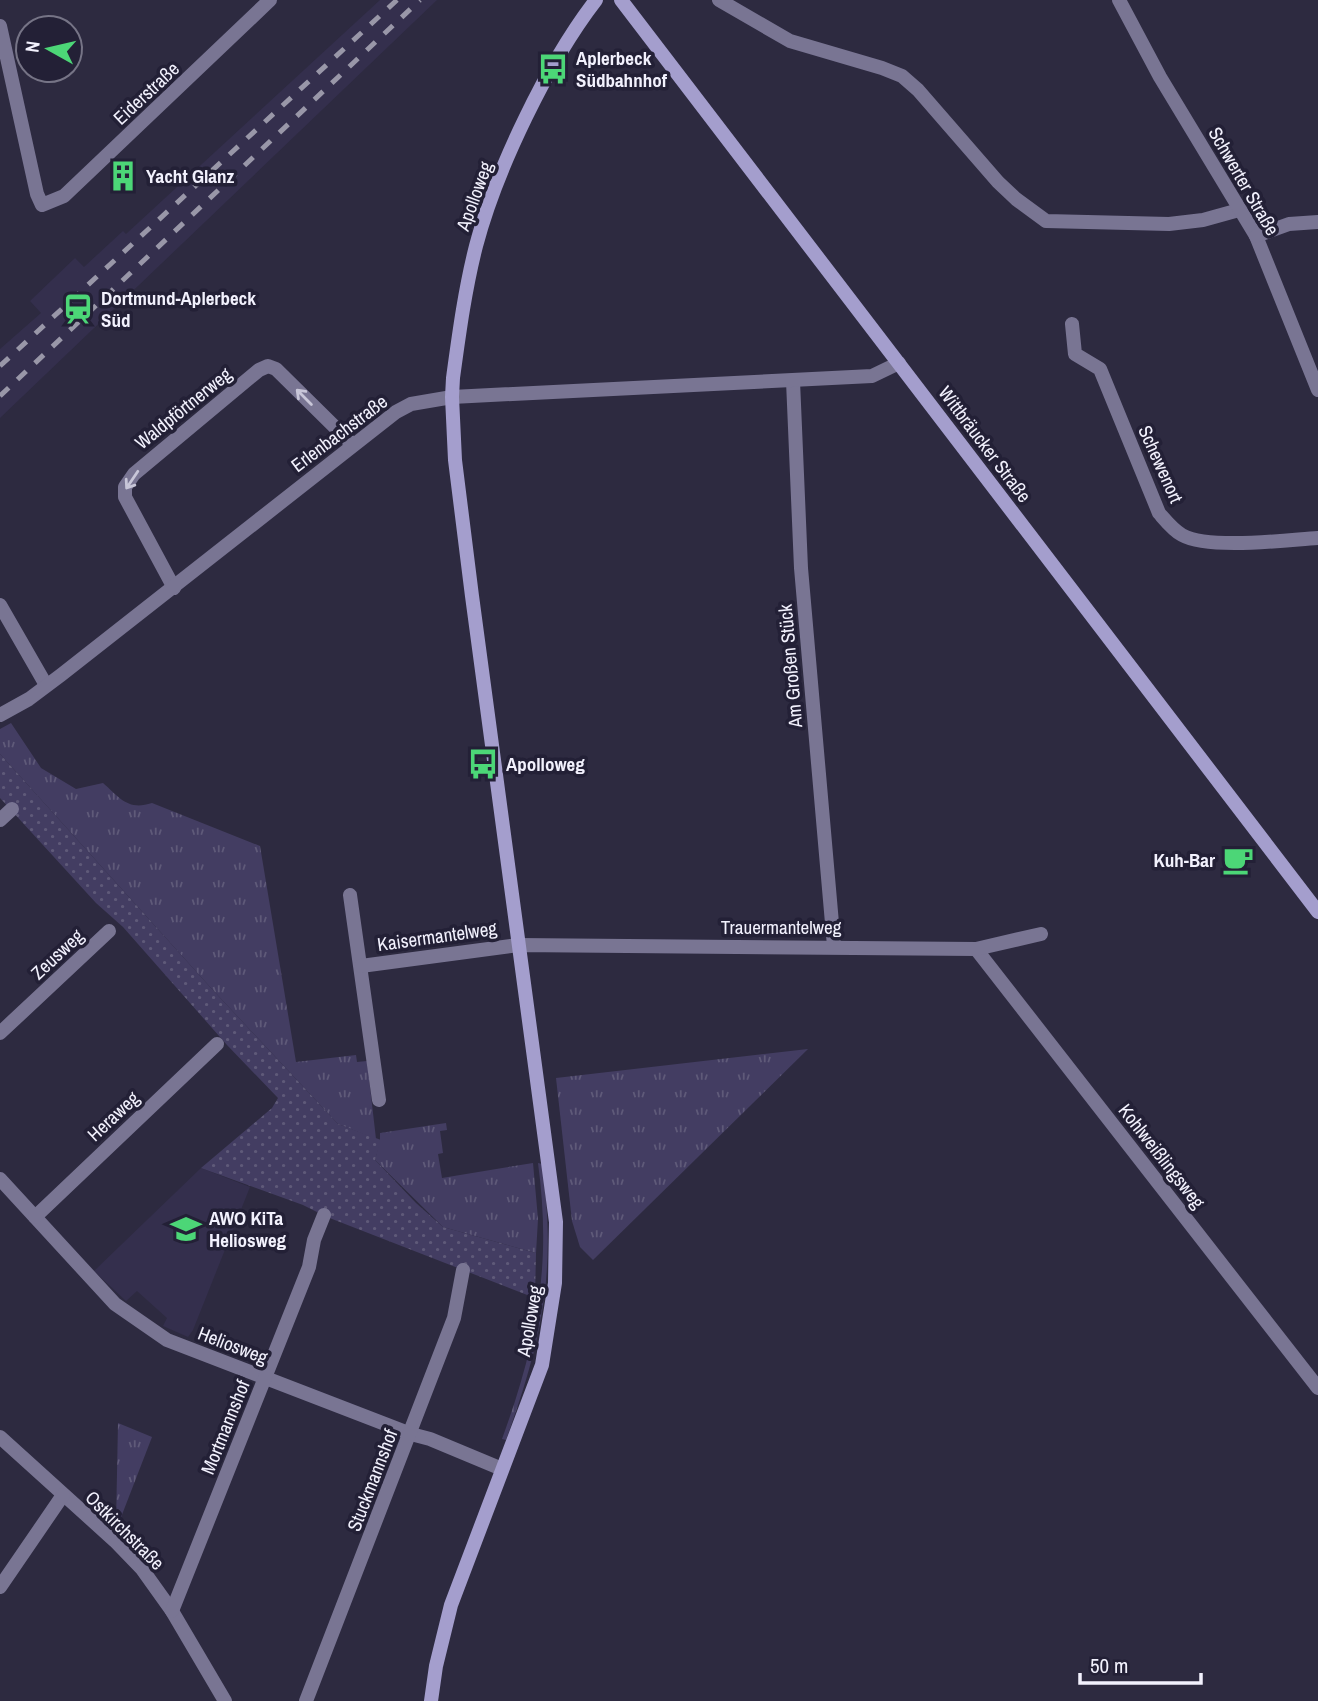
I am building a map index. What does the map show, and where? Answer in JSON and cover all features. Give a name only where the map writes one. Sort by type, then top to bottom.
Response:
[{"type":"street","name":"Eiderstraße","points":[[0,26],[37,194],[42,205],[64,196],[270,0]]},
{"type":"street","name":"Apolloweg","points":[[431,1701],[436,1665],[451,1605],[542,1365],[555,1283],[556,1222],[468,569],[455,460],[452,397],[461,321],[476,245],[515,143],[581,19],[596,0]]},
{"type":"street","name":"Wittbräucker Straße","points":[[621,0],[1318,912]]},
{"type":"street","points":[[719,0],[790,41],[902,76],[918,90],[998,182],[1046,221],[1170,224],[1203,220],[1239,210]]},
{"type":"street","name":"Schwerter Straße","points":[[1119,0],[1160,77],[1256,236],[1318,390]]},
{"type":"street","points":[[1256,236],[1289,224],[1318,222]]},
{"type":"street","name":"Schewenort","points":[[1072,324],[1075,354],[1100,369],[1159,513],[1173,528],[1184,536],[1205,542],[1318,538]]},
{"type":"street","name":"Erlenbachstraße","points":[[0,715],[46,685],[353,445],[411,404],[452,397],[872,376],[899,363]]},
{"type":"street","name":"Waldpförtnerweg","points":[[174,587],[125,496],[125,487],[134,474],[153,457],[258,370],[268,366],[276,369],[353,445]]},
{"type":"street","name":"Am Großen Stück","points":[[793,381],[801,568],[834,946]]},
{"type":"street","points":[[0,605],[46,685]]},
{"type":"street","points":[[0,820],[12,808]]},
{"type":"street","name":"Kaisermantelweg","points":[[350,895],[379,1100]]},
{"type":"street","name":"Zeusweg","points":[[0,1033],[109,931]]},
{"type":"street","name":"Trauermantelweg","points":[[518,945],[976,949],[1041,934]]},
{"type":"street","name":"Kaisermantelweg","points":[[361,966],[518,945]]},
{"type":"street","name":"Kohlweißlingsweg","points":[[976,949],[1318,1388]]},
{"type":"street","name":"Heraweg","points":[[35,1217],[218,1044]]},
{"type":"street","name":"Heliosweg","points":[[0,1179],[115,1304],[167,1340],[430,1439],[502,1469]]},
{"type":"street","name":"Mortmannshof","points":[[172,1611],[309,1267],[314,1240],[324,1215]]},
{"type":"street","name":"Stuckmannshof","points":[[306,1701],[454,1318],[463,1270]]},
{"type":"street","name":"Ostkirchstraße","points":[[0,1437],[115,1541],[142,1569],[172,1611],[225,1701]]},
{"type":"street","points":[[0,1587],[63,1495]]},
{"type":"shaded area","points":[[380,0],[437,0],[0,418],[0,349],[41,313],[30,301],[75,258],[84,267],[123,231],[126,234]]},
{"type":"shaded area","name":"AWO KiTa Heliosweg","points":[[201,1168],[250,1187],[188,1337],[163,1326],[167,1318],[137,1291],[126,1301],[94,1271]]},
{"type":"green space","points":[[11,723],[41,768],[76,789],[103,783],[125,802],[137,805],[152,803],[260,846],[296,1062],[356,1055],[357,1062],[367,1061],[376,1139],[338,1124],[0,754],[0,729]]},
{"type":"green space","points":[[0,754],[338,1124],[381,1140],[375,1160],[416,1203],[443,1227],[536,1253],[535,1298],[327,1217],[303,1205],[201,1168],[272,1108],[278,1098],[227,1045],[123,927],[96,903],[0,798]]},
{"type":"green space","points":[[808,1049],[593,1260],[580,1247],[572,1221],[556,1078]]},
{"type":"green space","points":[[446,1123],[447,1130],[440,1131],[443,1153],[438,1154],[442,1178],[533,1163],[538,1219],[536,1253],[443,1227],[375,1160],[380,1133]]},
{"type":"green space","points":[[538,1163],[542,1164],[546,1202],[547,1272],[529,1370],[506,1440],[502,1439],[524,1370],[542,1270],[542,1200]]},
{"type":"green space","points":[[118,1423],[152,1437],[118,1525],[116,1524]]},
{"type":"railway","points":[[0,366],[397,0]]},
{"type":"railway","points":[[0,396],[420,0]]},
{"type":"place","name":"Aplerbeck Südbahnhof","points":[[553,69]]},
{"type":"place","name":"Yacht Glanz","points":[[123,176]]},
{"type":"place","name":"Dortmund-Aplerbeck Süd","points":[[78,309]]},
{"type":"place","name":"Apolloweg","points":[[483,764]]},
{"type":"place","name":"Kuh-Bar","points":[[1238,860]]},
{"type":"place","name":"AWO KiTa Heliosweg","points":[[186,1229]]}]
